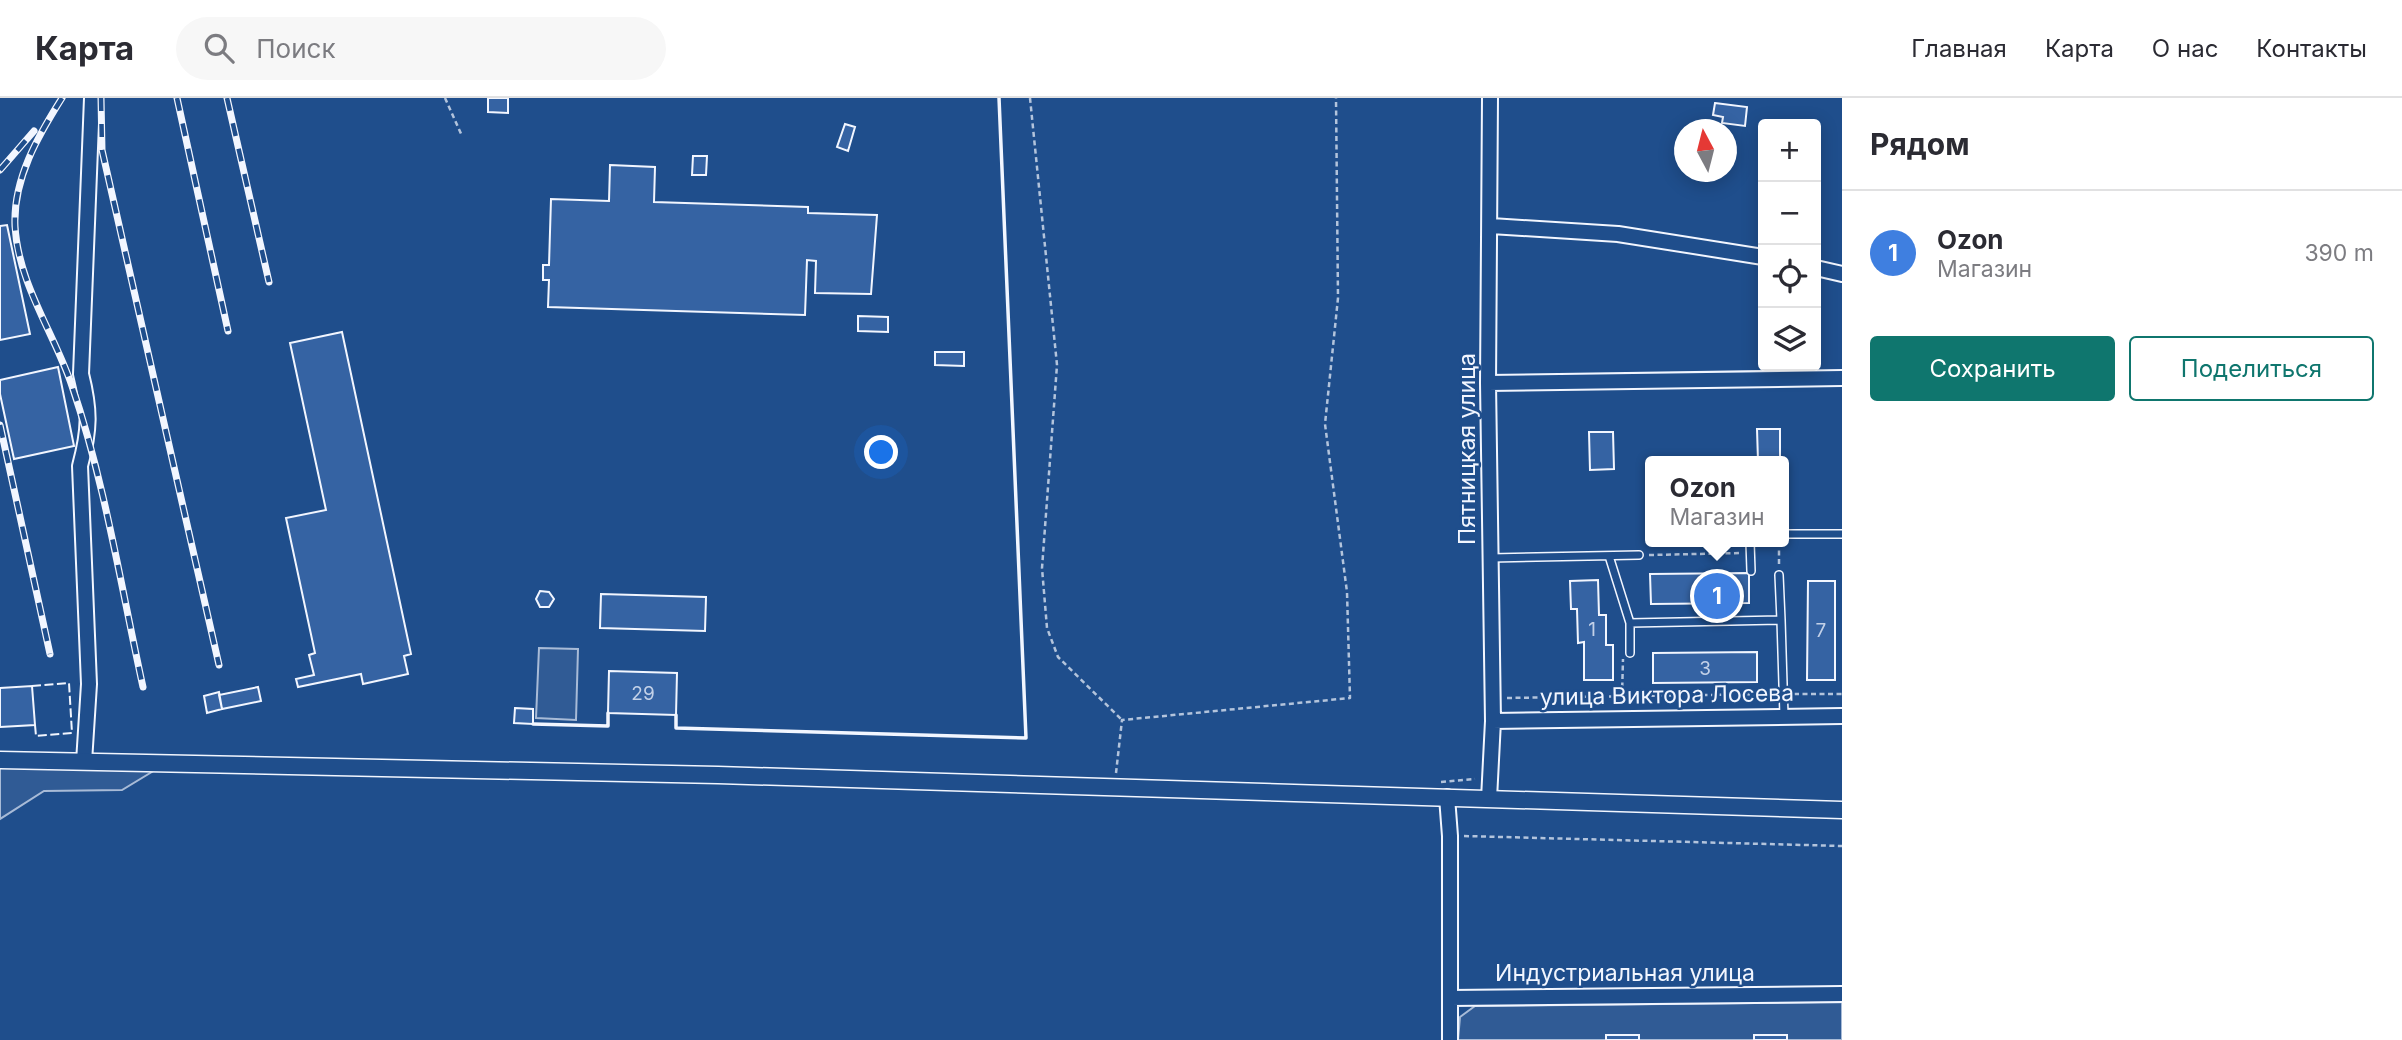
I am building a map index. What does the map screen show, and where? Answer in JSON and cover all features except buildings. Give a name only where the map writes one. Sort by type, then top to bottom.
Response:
[{"type":"street","points":[[84,762],[89,684],[80,466],[90,410],[81,374],[92,98]]},
{"type":"street","name":"Пятницкая улица","points":[[1489,799],[1493,720],[1489,383],[1492,226],[1490,98]]},
{"type":"street","points":[[1492,226],[1618,234],[1758,256]]},
{"type":"street","points":[[1821,269],[1842,274]]},
{"type":"street","points":[[1489,383],[1842,378]]},
{"type":"street","name":"улица Виктора Лосева","points":[[1493,720],[1842,716]]},
{"type":"street","points":[[0,760],[704,774],[1842,810]]},
{"type":"street","points":[[1442,797],[1450,836],[1450,1040]]},
{"type":"street","name":"Индустриальная улица","points":[[1450,998],[1842,995]]},
{"type":"lane","points":[[1789,534],[1842,534]]},
{"type":"lane","points":[[1750,547],[1751,571]]},
{"type":"lane","points":[[1491,558],[1639,555]]},
{"type":"lane","points":[[1609,556],[1630,622],[1630,653]]},
{"type":"lane","points":[[1779,575],[1784,716]]},
{"type":"lane","points":[[1630,622],[1781,620]]},
{"type":"path","points":[[445,98],[462,136]]},
{"type":"path","points":[[1030,98],[1057,365],[1042,568],[1047,628],[1058,657],[1122,720]]},
{"type":"path","points":[[1122,720],[1350,698],[1347,592],[1325,424],[1338,298],[1336,98]]},
{"type":"path","points":[[1779,547],[1779,575]]},
{"type":"path","points":[[1639,555],[1750,553]]},
{"type":"path","points":[[1622,696],[1620,663],[1630,653]]},
{"type":"path","points":[[1493,698],[1842,694]]},
{"type":"path","points":[[1115,787],[1122,720]]},
{"type":"path","points":[[1442,797],[1437,785],[1442,781],[1490,779]]},
{"type":"path","points":[[1450,836],[1842,846]]},
{"type":"shaded area","points":[[539,648],[578,649],[576,720],[536,718]]},
{"type":"shaded area","points":[[0,760],[165,764],[122,790],[44,791],[0,819]]},
{"type":"shaded area","points":[[1842,1002],[1842,1040],[1458,1040],[1460,1017],[1475,1006]]},
{"type":"railway","points":[[62,98],[44,127],[23,175],[15,209],[15,226],[23,268],[30,288],[65,366],[84,423],[103,497],[143,687]]},
{"type":"railway","points":[[101,98],[102,150],[219,665]]},
{"type":"railway","points":[[177,98],[228,331]]},
{"type":"railway","points":[[227,98],[269,282]]},
{"type":"railway","points":[[0,170],[34,131]]},
{"type":"railway","points":[[0,425],[50,654]]},
{"type":"fence","points":[[32,686],[69,683],[72,733],[36,736],[35,725]]},
{"type":"wall","points":[[676,715],[676,728],[1026,738],[999,98]]},
{"type":"wall","points":[[533,724],[608,726],[608,713]]},
{"type":"place","name":"Ozon","points":[[1717,596]]}]
